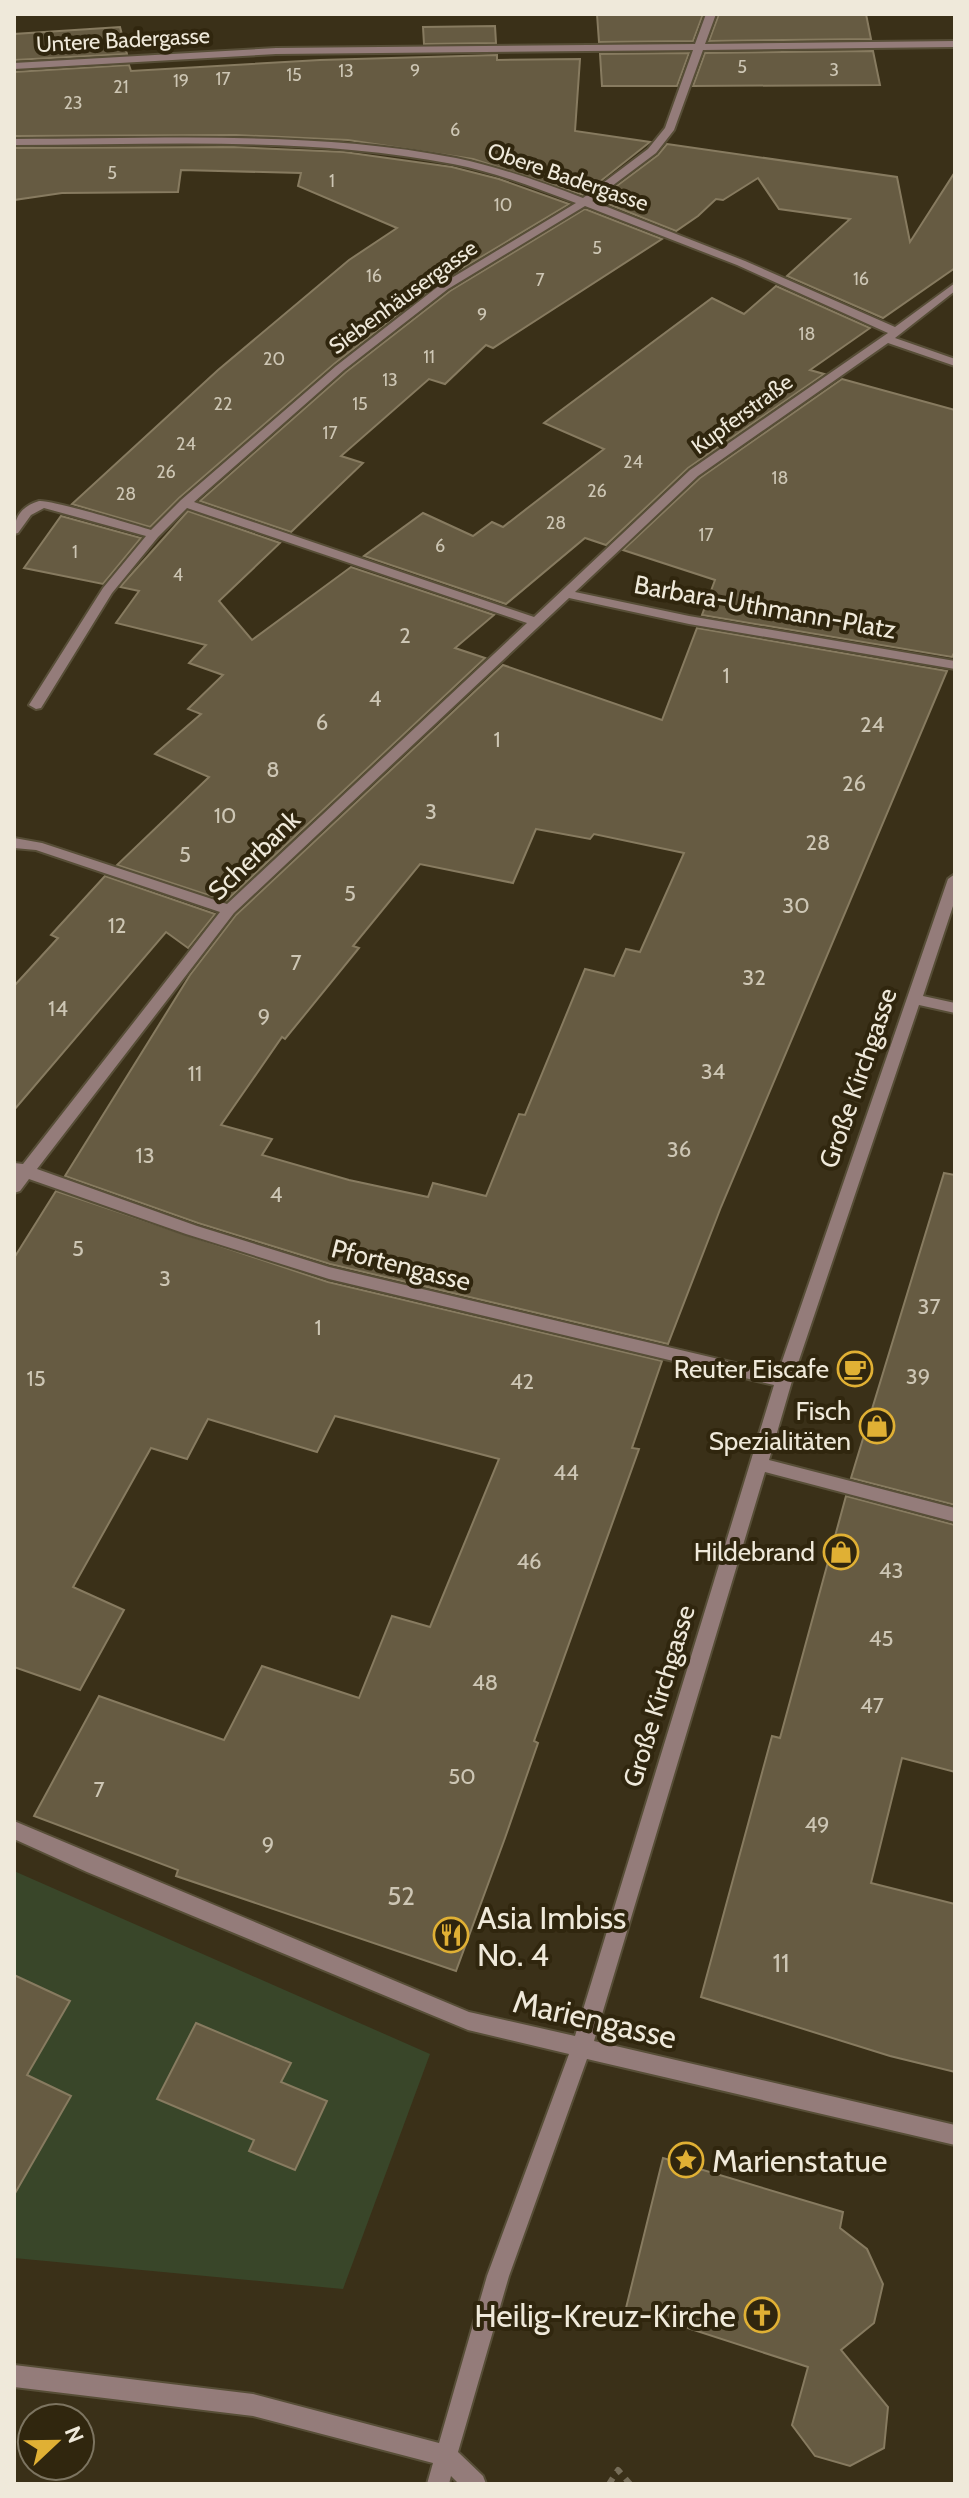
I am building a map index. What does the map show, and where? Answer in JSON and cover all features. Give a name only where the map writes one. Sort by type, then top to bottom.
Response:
[{"type":"street","name":"Siebenhäusergasse","points":[[36,705],[107,591],[154,534],[185,503],[340,368],[444,287],[584,202],[652,151],[670,128],[711,14]]},
{"type":"street","name":"Untere Badergasse","points":[[14,66],[276,51],[955,44]]},
{"type":"street","name":"Obere Badergasse","points":[[14,142],[265,142],[376,150],[455,161],[528,181],[741,263],[955,363]]},
{"type":"street","name":"Kupferstraße","points":[[568,594],[694,473],[892,335],[955,286]]},
{"type":"street","points":[[185,503],[534,621]]},
{"type":"street","points":[[14,530],[27,512],[43,504],[154,534]]},
{"type":"street","name":"Scherbank","points":[[14,1187],[19,1170],[229,910],[534,621],[568,594]]},
{"type":"street","name":"Barbara-Uthmann-Platz","points":[[568,594],[689,620],[955,665]]},
{"type":"street","points":[[14,843],[37,846],[229,910]]},
{"type":"street","name":"Große Kirchgasse","points":[[438,2484],[498,2276],[582,2046],[784,1381],[955,879]]},
{"type":"street","points":[[914,999],[955,1008]]},
{"type":"street","name":"Pfortengasse","points":[[19,1170],[329,1273],[784,1381]]},
{"type":"street","points":[[759,1464],[955,1515]]},
{"type":"street","name":"Mariengasse","points":[[14,1830],[468,2021],[955,2135]]},
{"type":"street","points":[[14,2376],[253,2405],[447,2456],[475,2484]]},
{"type":"path","points":[[609,2484],[618,2470],[630,2484]]},
{"type":"green space","points":[[14,1871],[430,2054],[343,2289],[14,2258]]},
{"type":"building","points":[[597,14],[703,14],[693,41],[599,42]]},
{"type":"building","points":[[719,14],[866,14],[871,39],[709,41]]},
{"type":"building","points":[[495,26],[496,43],[424,44],[423,27]]},
{"type":"building","points":[[120,27],[127,54],[14,60],[14,34]]},
{"type":"building","points":[[873,51],[880,85],[693,86],[705,53]]},
{"type":"building","points":[[689,53],[677,86],[602,86],[600,54]]},
{"type":"building","points":[[497,55],[497,60],[580,59],[575,131],[650,142],[583,195],[473,159],[348,140],[236,135],[14,136],[14,72],[129,65],[131,71],[320,60]]},
{"type":"building","points":[[667,144],[897,177],[910,242],[955,172],[955,268],[883,318],[787,276],[850,219],[779,209],[758,178],[723,200],[716,199],[676,231],[598,200],[658,155]]},
{"type":"building","points":[[234,147],[344,152],[452,167],[499,179],[569,204],[438,283],[334,364],[179,498],[150,527],[72,504],[218,370],[349,260],[397,228],[298,186],[301,173],[181,170],[178,192],[62,193],[14,200],[14,148]]},
{"type":"building","points":[[585,209],[662,239],[493,348],[486,345],[445,384],[429,379],[341,456],[363,463],[291,532],[200,501],[346,372],[450,291]]},
{"type":"building","points":[[776,286],[870,328],[810,370],[824,374],[688,468],[606,545],[585,538],[506,604],[364,556],[423,513],[473,536],[492,522],[503,527],[604,449],[544,423],[712,298],[744,314]]},
{"type":"building","points":[[842,379],[955,410],[955,651],[952,657],[702,615],[715,580],[623,550],[700,478]]},
{"type":"building","points":[[188,511],[280,543],[219,601],[252,640],[351,567],[494,615],[455,648],[485,658],[226,901],[117,865],[209,777],[155,754],[201,714],[188,709],[223,675],[189,663],[206,645],[116,623],[139,591],[120,587]]},
{"type":"building","points":[[61,516],[141,538],[103,584],[24,568]]},
{"type":"building","points":[[697,628],[947,671],[721,1207],[668,1344],[330,1264],[198,1223],[65,1176],[190,975],[236,915],[503,665],[662,720]],"holes":[[[536,829],[590,839],[594,834],[684,853],[640,952],[626,949],[614,976],[585,969],[525,1115],[519,1114],[486,1196],[433,1183],[428,1197],[349,1180],[262,1155],[272,1139],[221,1125],[282,1037],[285,1039],[359,948],[353,946],[420,864],[513,883]]]},
{"type":"building","points":[[105,876],[215,914],[188,948],[166,932],[14,1110],[14,986],[58,938],[51,935]]},
{"type":"building","points":[[944,1173],[955,1175],[955,1505],[851,1478]]},
{"type":"building","points":[[56,1191],[328,1282],[662,1361],[632,1448],[639,1449],[534,1741],[538,1743],[456,1971],[176,1876],[178,1870],[34,1816],[99,1696],[224,1740],[262,1666],[359,1698],[392,1616],[430,1627],[499,1459],[335,1416],[317,1452],[208,1419],[187,1459],[151,1448],[73,1587],[124,1610],[80,1690],[14,1667],[14,1258]]},
{"type":"building","points":[[846,1496],[955,1525],[955,1772],[902,1758],[871,1883],[955,1904],[955,2072],[890,2056],[701,1997],[772,1736],[780,1738]]},
{"type":"building","points":[[14,1975],[70,2001],[27,2075],[71,2096],[14,2195]]},
{"type":"building","points":[[196,2023],[291,2063],[281,2082],[327,2101],[295,2170],[249,2151],[254,2140],[157,2099]]},
{"type":"building","name":"Heilig-Kreuz-Kirche","points":[[663,2158],[843,2212],[840,2228],[867,2249],[883,2284],[874,2323],[841,2350],[888,2407],[884,2448],[850,2466],[815,2456],[792,2425],[808,2367],[626,2308]]},
{"type":"place","name":"Reuter Eiscafe","points":[[855,1369]]},
{"type":"place","name":"Fisch Spezialitäten","points":[[877,1426]]},
{"type":"place","name":"Hildebrand","points":[[841,1552]]},
{"type":"place","name":"Asia Imbiss No. 4","points":[[451,1935]]},
{"type":"place","name":"Marienstatue","points":[[686,2160]]},
{"type":"place","name":"Heilig-Kreuz-Kirche","points":[[762,2315]]}]
